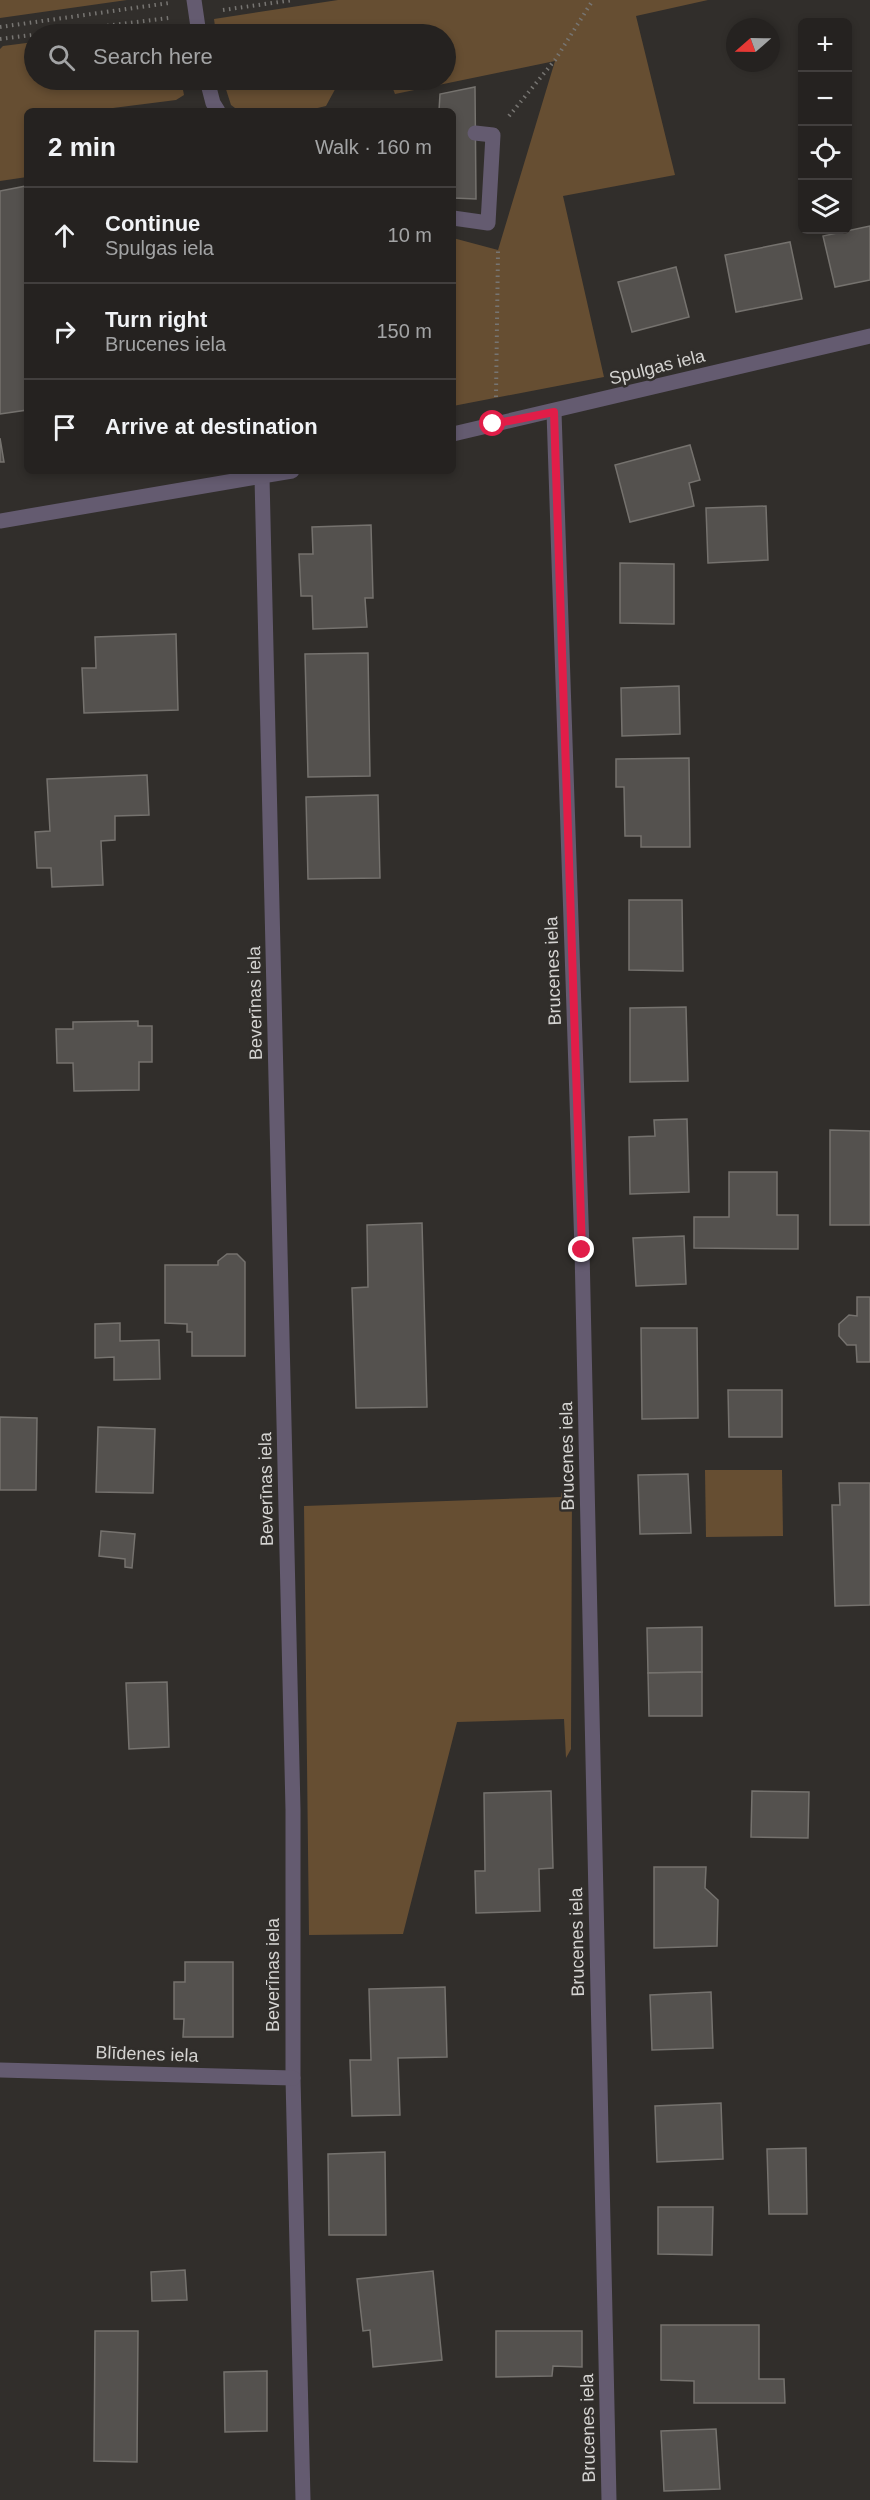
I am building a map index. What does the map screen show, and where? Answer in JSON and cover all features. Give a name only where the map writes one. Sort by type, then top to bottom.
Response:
[{"type":"street","points":[[194,0],[198,24]]},
{"type":"street","points":[[210,90],[216,108]]},
{"type":"street","points":[[456,218],[488,223],[494,135],[475,134]]},
{"type":"street","name":"Spulgas iela","points":[[456,433],[870,336]]},
{"type":"street","name":"Brucenes iela","points":[[554,412],[582,1250],[609,2500]]},
{"type":"street","points":[[0,520],[277,474]]},
{"type":"street","name":"Beverīnas iela","points":[[262,477],[293,1810],[293,2078],[303,2500]]},
{"type":"street","name":"Blīdenes iela","points":[[0,2070],[293,2078]]},
{"type":"path","points":[[213,12],[293,0]]},
{"type":"path","points":[[494,135],[555,60],[593,0]]},
{"type":"path","points":[[0,27],[177,2]]},
{"type":"path","points":[[119,24],[174,17]]},
{"type":"path","points":[[0,39],[24,36]]},
{"type":"path","points":[[493,424],[498,251]]},
{"type":"shaded area","points":[[0,0],[127,0],[0,18]]},
{"type":"shaded area","points":[[338,0],[708,0],[636,16],[675,175],[563,196],[604,377],[456,405],[456,239],[498,250],[555,61],[456,81],[456,24],[215,24],[214,19]]},
{"type":"shaded area","points":[[24,43],[24,90],[183,90],[184,95],[176,100],[113,108],[24,108],[24,177],[0,181],[0,49],[3,46]]},
{"type":"shaded area","points":[[226,90],[335,90],[326,106],[318,108],[235,108],[231,105]]},
{"type":"shaded area","points":[[393,90],[414,90],[395,94]]},
{"type":"shaded area","points":[[705,1470],[782,1470],[783,1536],[706,1537]]},
{"type":"shaded area","points":[[572,1486],[571,1749],[566,1758],[564,1719],[457,1722],[403,1934],[309,1935],[304,1506],[561,1497],[561,1493]]},
{"type":"building","points":[[475,87],[476,199],[456,198],[456,108],[439,108],[440,94]]},
{"type":"building","points":[[24,186],[24,410],[0,414],[0,191]]},
{"type":"building","points":[[870,226],[870,280],[835,287],[823,236],[852,234],[852,230]]},
{"type":"building","points":[[790,242],[802,299],[736,312],[725,255]]},
{"type":"building","points":[[676,267],[689,317],[632,332],[618,282]]},
{"type":"building","points":[[0,438],[4,462],[0,462]]},
{"type":"building","points":[[690,445],[700,480],[689,483],[694,506],[630,522],[615,465]]},
{"type":"building","points":[[766,506],[768,560],[708,563],[706,508]]},
{"type":"building","points":[[371,525],[373,598],[365,598],[367,627],[313,629],[312,596],[301,596],[299,554],[313,554],[312,527]]},
{"type":"building","points":[[620,563],[674,564],[674,624],[620,623]]},
{"type":"building","points":[[176,634],[178,710],[84,713],[82,668],[96,668],[95,637]]},
{"type":"building","points":[[368,653],[370,776],[308,777],[305,654]]},
{"type":"building","points":[[679,686],[680,734],[622,736],[621,688]]},
{"type":"building","points":[[689,758],[690,847],[641,847],[641,836],[625,836],[624,787],[616,787],[616,759]]},
{"type":"building","points":[[147,775],[149,815],[115,816],[115,840],[101,841],[103,885],[52,887],[51,868],[37,868],[35,832],[50,831],[47,779]]},
{"type":"building","points":[[378,795],[380,878],[308,879],[306,797]]},
{"type":"building","points":[[629,900],[682,900],[683,971],[629,970]]},
{"type":"building","points":[[686,1007],[688,1081],[630,1082],[630,1008]]},
{"type":"building","points":[[138,1021],[138,1026],[152,1026],[152,1062],[139,1062],[139,1090],[74,1091],[73,1063],[57,1063],[56,1029],[73,1029],[73,1022]]},
{"type":"building","points":[[687,1119],[689,1192],[630,1194],[629,1137],[655,1136],[654,1120]]},
{"type":"building","points":[[830,1130],[870,1131],[870,1225],[830,1225]]},
{"type":"building","points":[[729,1172],[777,1172],[777,1215],[798,1215],[798,1249],[694,1248],[694,1217],[729,1217]]},
{"type":"building","points":[[422,1223],[427,1407],[356,1408],[352,1288],[368,1287],[367,1225]]},
{"type":"building","points":[[684,1236],[686,1284],[636,1286],[633,1238]]},
{"type":"building","points":[[227,1254],[237,1254],[245,1262],[245,1356],[192,1356],[192,1332],[187,1332],[187,1324],[165,1323],[165,1265],[218,1265],[218,1261]]},
{"type":"building","points":[[857,1297],[870,1297],[870,1362],[857,1362],[856,1345],[847,1345],[839,1336],[839,1324],[849,1315],[857,1316]]},
{"type":"building","points":[[120,1323],[120,1341],[159,1340],[160,1379],[114,1380],[114,1357],[95,1358],[95,1324]]},
{"type":"building","points":[[641,1328],[697,1328],[698,1418],[642,1419]]},
{"type":"building","points":[[728,1390],[782,1390],[782,1437],[729,1437]]},
{"type":"building","points":[[0,1417],[37,1418],[36,1490],[0,1490]]},
{"type":"building","points":[[98,1427],[155,1429],[153,1493],[96,1492]]},
{"type":"building","points":[[688,1474],[691,1533],[640,1534],[638,1475]]},
{"type":"building","points":[[839,1483],[870,1483],[870,1605],[835,1606],[832,1505],[840,1505]]},
{"type":"building","points":[[101,1531],[135,1534],[132,1568],[125,1567],[125,1559],[99,1556]]},
{"type":"building","points":[[702,1627],[702,1672],[648,1673],[647,1628]]},
{"type":"building","points":[[702,1672],[702,1716],[649,1716],[648,1673]]},
{"type":"building","points":[[167,1682],[169,1747],[129,1749],[126,1683]]},
{"type":"building","points":[[551,1791],[553,1868],[539,1869],[540,1911],[476,1913],[475,1871],[485,1871],[484,1793]]},
{"type":"building","points":[[752,1791],[809,1792],[808,1838],[751,1837]]},
{"type":"building","points":[[654,1867],[706,1867],[705,1888],[718,1900],[717,1946],[654,1948]]},
{"type":"building","points":[[185,1962],[233,1962],[233,2037],[183,2037],[184,2019],[174,2019],[174,1982],[185,1982]]},
{"type":"building","points":[[445,1987],[447,2057],[398,2058],[400,2115],[352,2116],[350,2060],[371,2060],[369,1989]]},
{"type":"building","points":[[711,1992],[713,2048],[652,2050],[650,1995]]},
{"type":"building","points":[[721,2103],[723,2159],[657,2162],[655,2106]]},
{"type":"building","points":[[806,2148],[807,2214],[769,2214],[767,2149]]},
{"type":"building","points":[[385,2152],[386,2235],[329,2235],[328,2154]]},
{"type":"building","points":[[658,2207],[713,2207],[712,2255],[658,2254]]},
{"type":"building","points":[[185,2270],[187,2300],[152,2301],[151,2272]]},
{"type":"building","points":[[433,2271],[442,2360],[373,2367],[370,2330],[363,2331],[357,2279]]},
{"type":"building","points":[[661,2325],[759,2325],[759,2379],[784,2379],[785,2403],[694,2403],[694,2381],[661,2380]]},
{"type":"building","points":[[95,2331],[138,2331],[137,2462],[94,2461]]},
{"type":"building","points":[[496,2331],[582,2331],[582,2367],[553,2366],[552,2376],[496,2377]]},
{"type":"building","points":[[267,2371],[267,2431],[225,2432],[224,2372]]},
{"type":"building","points":[[716,2429],[720,2489],[664,2491],[661,2431]]},
{"type":"route","points":[[493,424],[554,412],[582,1250]]}]
